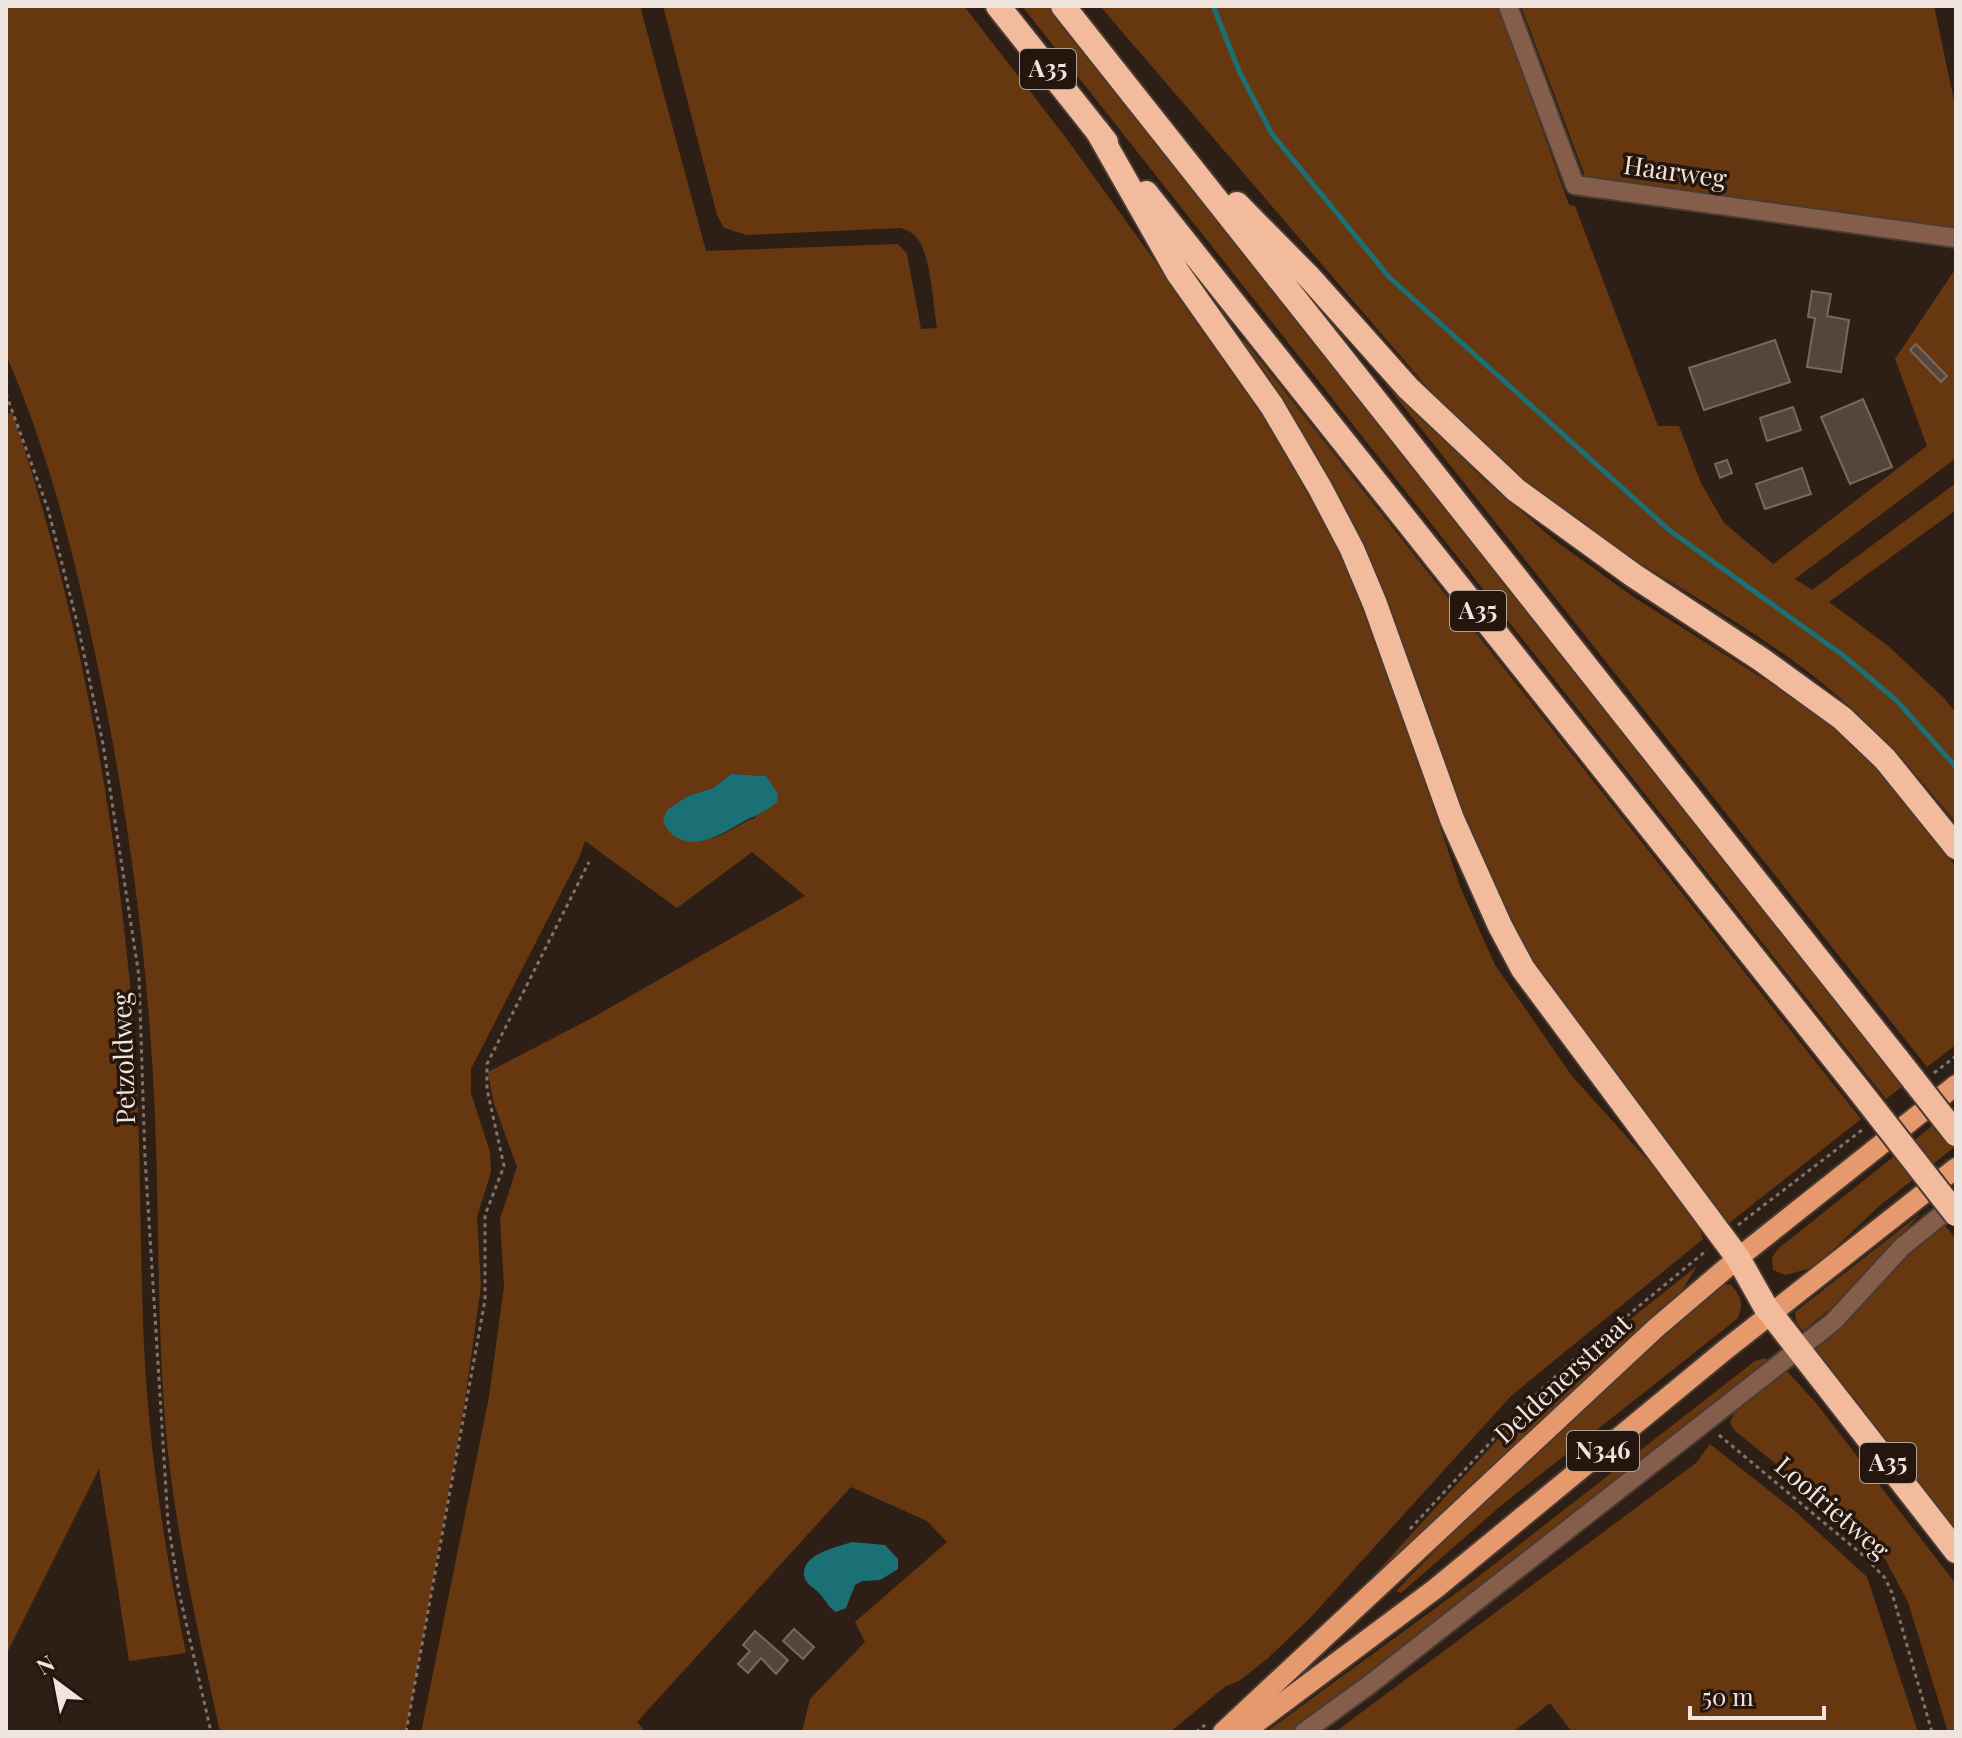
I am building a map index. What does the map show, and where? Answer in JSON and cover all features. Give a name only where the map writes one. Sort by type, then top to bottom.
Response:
[{"type":"highway","name":"A35","points":[[998,6],[1956,1214]]},
{"type":"highway","name":"A35","points":[[1063,6],[1956,1134]]},
{"type":"highway","name":"A35","points":[[1152,119],[1310,278],[1408,388],[1506,481],[1621,567],[1762,660],[1842,718],[1885,759],[1956,847]]},
{"type":"highway","name":"A35","points":[[1098,132],[1178,273],[1272,406],[1352,549],[1375,604],[1452,819],[1523,969],[1738,1258],[1771,1314],[1956,1551]]},
{"type":"main road","name":"Deldenerstraat","points":[[1223,1732],[1656,1328],[1738,1258],[1956,1085]]},
{"type":"main road","name":"N346","points":[[1244,1732],[1435,1589],[1771,1314],[1956,1168]]},
{"type":"street","name":"Haarweg","points":[[1508,6],[1575,185],[1956,238]]},
{"type":"street","points":[[1304,1732],[1369,1685],[1833,1322],[1902,1247],[1956,1203]]},
{"type":"path","name":"Petzoldweg","points":[[6,394],[48,509],[78,626],[103,744],[139,976],[145,1158],[168,1522],[179,1592],[211,1732]]},
{"type":"path","points":[[406,1732],[485,1300],[485,1215],[504,1166],[487,1089],[487,1064],[589,862]]},
{"type":"path","name":"Loofrietweg","points":[[1707,1421],[1865,1557],[1885,1578],[1932,1732]]},
{"type":"shaded area","points":[[6,6],[640,6],[706,251],[898,244],[907,254],[921,329],[937,328],[924,251],[910,232],[901,228],[747,235],[724,228],[717,215],[663,6],[964,6],[1066,138],[1167,278],[1249,393],[1294,464],[1330,532],[1371,623],[1461,889],[1495,965],[1572,1076],[1654,1167],[1699,1227],[1703,1239],[1511,1396],[1311,1617],[1267,1659],[1239,1681],[1226,1686],[1170,1732],[802,1732],[810,1699],[865,1642],[855,1622],[947,1542],[927,1521],[851,1487],[637,1722],[646,1732],[421,1732],[489,1397],[504,1286],[500,1219],[517,1167],[493,1101],[488,1072],[592,1018],[805,896],[752,852],[677,908],[585,841],[471,1069],[471,1093],[490,1152],[491,1172],[477,1217],[481,1286],[465,1401],[406,1732],[220,1732],[186,1569],[170,1470],[160,1338],[152,1060],[142,945],[127,829],[88,619],[69,542],[48,466],[6,355]],"holes":[[[731,774],[766,776],[755,818],[714,838],[679,839],[688,796],[713,788]]]},
{"type":"shaded area","points":[[1022,6],[1049,6],[1907,1083],[1886,1099]]},
{"type":"shaded area","points":[[1100,6],[1498,6],[1569,205],[1575,206],[1658,426],[1679,426],[1701,483],[1724,523],[1773,564],[1927,446],[1895,359],[1956,268],[1956,458],[1795,579],[1812,590],[1956,483],[1956,510],[1829,602],[1887,645],[1956,713],[1956,823],[1893,749],[1822,683],[1734,621],[1583,526],[1542,495],[1484,443],[1428,388]]},
{"type":"shaded area","points":[[1521,6],[1934,6],[1956,110],[1956,232],[1588,184]]},
{"type":"shaded area","points":[[1347,335],[1482,478],[1557,542],[1635,598],[1794,698],[1844,736],[1899,795],[1956,867],[1956,1045],[1927,1067]]},
{"type":"shaded area","points":[[1244,340],[1861,1119],[1729,1223],[1722,1225],[1528,961],[1461,819],[1381,597],[1239,342]]},
{"type":"shaded area","points":[[12,412],[54,549],[87,689],[111,831],[129,974],[136,1072],[145,1365],[151,1437],[160,1509],[186,1653],[129,1661],[99,1469],[6,1655],[6,415]]},
{"type":"shaded area","points":[[1956,1107],[1956,1146],[1878,1207],[1815,1267],[1786,1275],[1773,1270],[1772,1257],[1779,1248]]},
{"type":"shaded area","points":[[1920,1214],[1847,1295],[1803,1331],[1796,1322],[1795,1312]]},
{"type":"shaded area","points":[[1942,1222],[1956,1239],[1956,1543],[1808,1355],[1909,1250]]},
{"type":"shaded area","points":[[1697,1266],[1681,1292],[1367,1583],[1529,1405],[1583,1357]]},
{"type":"shaded area","points":[[1719,1284],[1731,1285],[1738,1293],[1741,1309],[1737,1319],[1503,1504],[1401,1593],[1396,1591],[1540,1443]]},
{"type":"shaded area","points":[[1765,1358],[1772,1362],[1310,1722],[1295,1732],[1266,1732],[1474,1580],[1755,1361]]},
{"type":"shaded area","points":[[1787,1371],[1816,1403],[1956,1584],[1956,1732],[1948,1732],[1908,1602],[1885,1559],[1840,1516],[1734,1430],[1730,1423],[1736,1409]]},
{"type":"shaded area","points":[[1710,1444],[1796,1512],[1867,1577],[1918,1732],[1572,1732],[1550,1703],[1513,1732],[1335,1732],[1696,1463]]},
{"type":"water","points":[[731,774],[766,776],[778,794],[777,802],[709,839],[688,842],[670,832],[663,822],[667,810],[688,796],[713,788]]},
{"type":"water","points":[[852,1542],[885,1545],[898,1559],[898,1569],[880,1580],[862,1581],[855,1585],[846,1608],[836,1612],[806,1581],[804,1571],[812,1558],[820,1553]]},
{"type":"building","points":[[1812,291],[1831,294],[1827,316],[1849,320],[1841,372],[1807,367],[1815,318],[1808,317]]},
{"type":"building","points":[[1775,340],[1790,382],[1704,410],[1689,368]]},
{"type":"building","points":[[1916,344],[1947,376],[1941,382],[1910,350]]},
{"type":"building","points":[[1863,399],[1892,467],[1850,484],[1821,417]]},
{"type":"building","points":[[1793,407],[1801,430],[1767,441],[1760,418]]},
{"type":"building","points":[[1727,460],[1732,473],[1720,478],[1715,464]]},
{"type":"building","points":[[1802,468],[1811,494],[1765,509],[1756,484]]},
{"type":"building","points":[[794,1629],[814,1647],[803,1659],[783,1641]]},
{"type":"building","points":[[755,1631],[788,1660],[776,1674],[761,1658],[748,1673],[738,1664],[750,1651],[743,1645]]},
{"type":"waterway","points":[[1213,6],[1240,73],[1272,134],[1390,278],[1669,530],[1844,656],[1897,701],[1956,767]]}]
